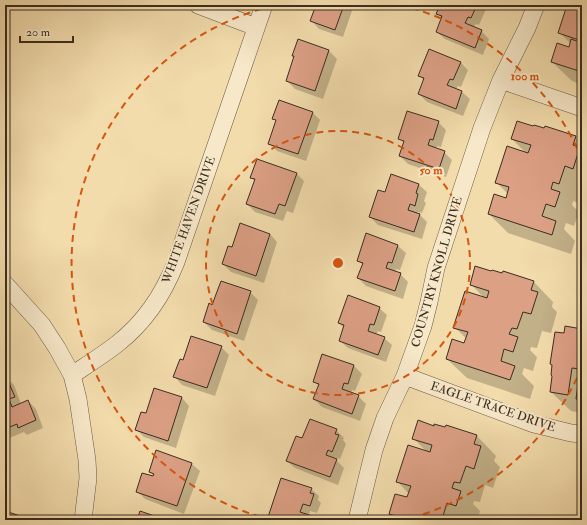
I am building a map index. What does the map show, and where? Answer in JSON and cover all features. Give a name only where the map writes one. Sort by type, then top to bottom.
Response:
[{"type":"street","points":[[198,5],[256,27]]},
{"type":"street","name":"WHITE HAVEN DRIVE","points":[[72,375],[118,343],[136,327],[155,303],[163,290],[176,262],[264,5]]},
{"type":"street","name":"COUNTRY KNOLL DRIVE","points":[[357,520],[374,450],[386,418],[405,376],[423,326],[436,268],[482,128],[501,80],[527,28],[536,5]]},
{"type":"street","points":[[501,80],[582,108]]},
{"type":"street","points":[[5,284],[42,325],[72,375],[78,399],[87,460],[88,478],[83,520]]},
{"type":"street","name":"EAGLE TRACE DRIVE","points":[[405,376],[534,424],[570,433],[582,434]]},
{"type":"building","points":[[316,5],[344,5],[335,30],[310,21]]},
{"type":"building","points":[[440,5],[477,5],[471,18],[468,17],[465,23],[482,30],[475,48],[436,32],[442,16],[436,14]]},
{"type":"building","points":[[567,5],[582,5],[582,30],[579,40],[558,33]]},
{"type":"building","points":[[298,39],[329,50],[315,91],[286,81]]},
{"type":"building","points":[[571,39],[582,43],[582,72],[551,62],[557,43],[569,47]]},
{"type":"building","points":[[429,49],[461,62],[453,80],[450,79],[447,85],[462,91],[456,109],[418,94],[424,78],[418,76]]},
{"type":"building","points":[[279,100],[313,112],[298,154],[268,144],[276,120],[272,119]]},
{"type":"building","points":[[407,111],[439,121],[433,140],[430,139],[428,145],[445,151],[439,169],[399,156],[404,141],[398,139]]},
{"type":"building","points":[[517,121],[544,128],[545,126],[576,136],[573,145],[580,147],[573,169],[565,166],[559,184],[553,182],[551,189],[560,192],[555,207],[546,204],[542,216],[556,221],[552,235],[488,214],[494,194],[506,198],[509,187],[495,183],[507,146],[528,153],[531,145],[511,139]]},
{"type":"building","points":[[257,159],[297,173],[285,206],[279,204],[275,214],[246,204],[255,179],[250,178]]},
{"type":"building","points":[[391,174],[419,184],[416,193],[418,194],[415,206],[410,204],[408,210],[420,214],[414,232],[369,217],[378,190],[385,192]]},
{"type":"building","points":[[240,223],[270,234],[256,276],[222,264],[228,246],[232,247]]},
{"type":"building","points":[[366,233],[398,245],[392,263],[388,262],[386,268],[401,273],[395,291],[357,278],[363,263],[357,261]]},
{"type":"building","points":[[475,266],[502,273],[503,271],[534,281],[531,290],[538,292],[531,314],[523,312],[517,329],[512,328],[509,334],[518,337],[513,352],[504,349],[501,361],[515,366],[510,380],[446,359],[452,339],[464,343],[468,332],[453,328],[465,291],[487,298],[489,291],[470,285]]},
{"type":"building","points":[[221,281],[251,291],[237,334],[203,322],[209,303],[212,305]]},
{"type":"building","points":[[348,295],[380,307],[374,325],[370,324],[368,331],[385,337],[378,355],[339,341],[344,325],[338,323]]},
{"type":"building","points":[[565,326],[582,329],[582,400],[576,399],[580,369],[572,368],[568,395],[550,392],[552,365],[550,364],[555,332],[564,333]]},
{"type":"building","points":[[191,336],[222,346],[207,388],[173,377],[180,359],[183,360]]},
{"type":"building","points":[[322,354],[354,365],[348,384],[344,383],[342,389],[359,395],[352,414],[313,399],[319,384],[313,382]]},
{"type":"building","points":[[6,376],[15,397],[9,399],[12,407],[28,400],[36,420],[18,428],[17,424],[5,429]]},
{"type":"building","points":[[154,388],[182,397],[168,441],[135,430],[141,412],[146,413]]},
{"type":"building","points":[[310,419],[337,429],[335,434],[339,435],[332,452],[328,450],[326,455],[337,459],[330,477],[286,461],[296,436],[302,438]]},
{"type":"building","points":[[418,420],[434,426],[434,424],[445,427],[446,425],[477,435],[474,444],[481,446],[474,469],[466,466],[460,483],[454,482],[452,488],[461,491],[456,506],[447,503],[443,516],[457,520],[409,520],[389,514],[395,494],[407,497],[411,486],[396,482],[408,445],[430,452],[432,445],[412,439]]},
{"type":"building","points":[[156,450],[192,463],[177,506],[136,492],[142,473],[153,476],[154,474],[149,472]]},
{"type":"building","points":[[281,478],[312,488],[310,493],[314,494],[310,506],[303,504],[300,512],[315,517],[315,520],[267,520]]},
{"type":"building","points":[[140,511],[166,520],[137,520]]},
{"type":"building","points":[[8,512],[33,520],[5,520]]}]
